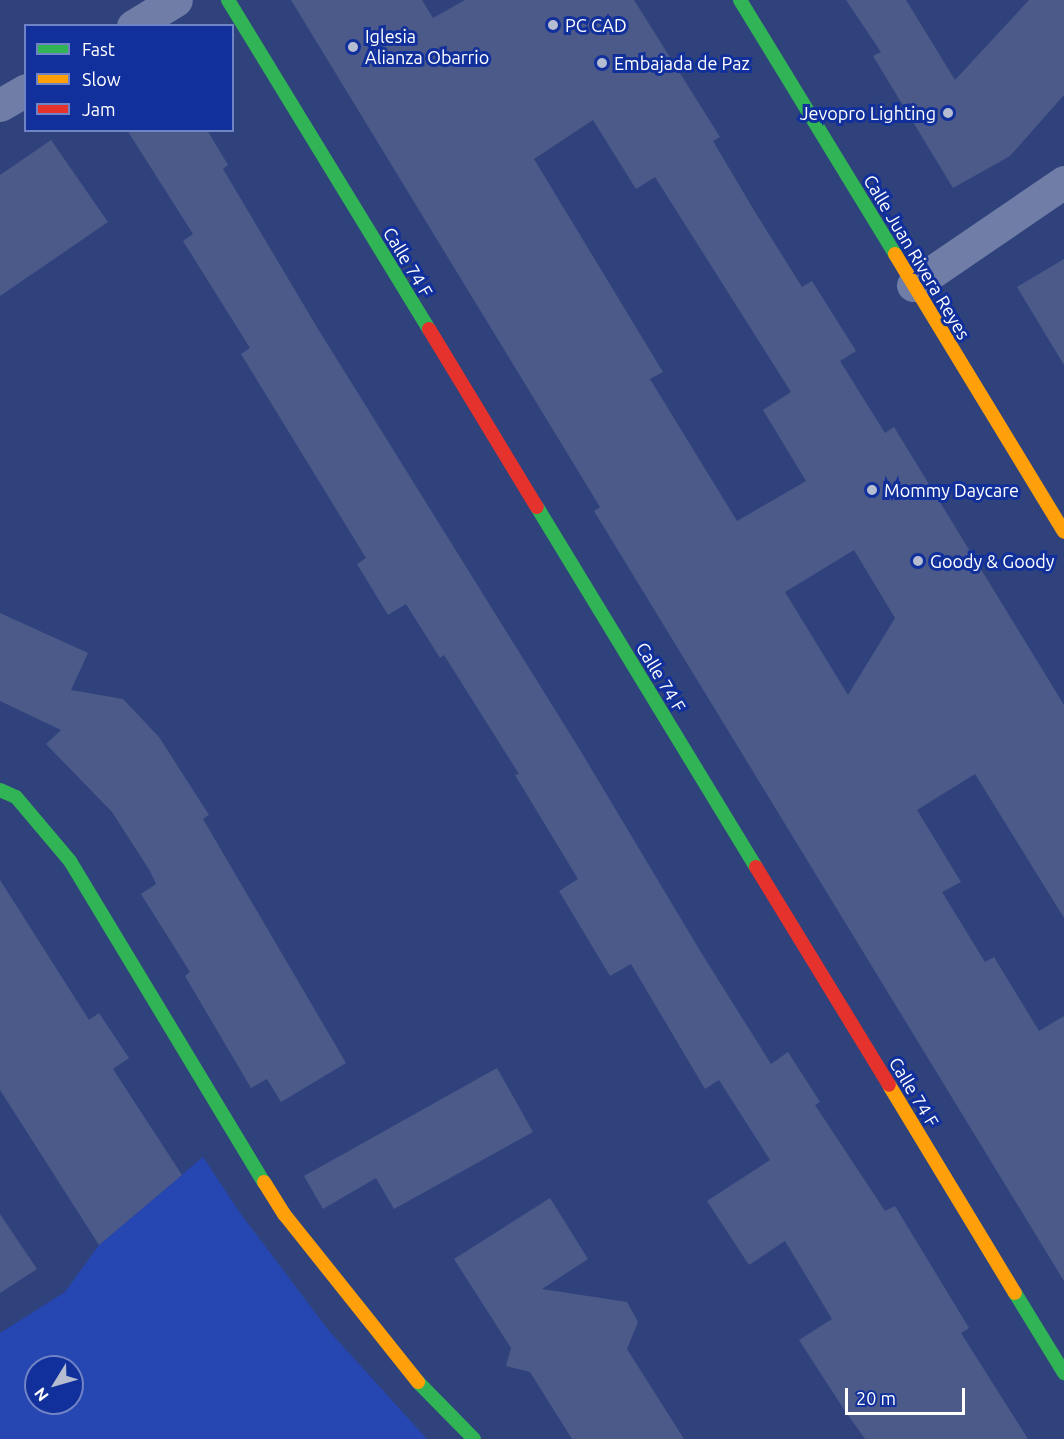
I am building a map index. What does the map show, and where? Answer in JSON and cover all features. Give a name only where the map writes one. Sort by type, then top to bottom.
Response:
[{"type":"street","points":[[136,24],[176,0]]},
{"type":"street","name":"Calle 74 F","points":[[228,0],[1064,1373]]},
{"type":"street","name":"Calle Juan Rivera Reyes","points":[[740,0],[1064,532]]},
{"type":"street","points":[[0,105],[24,91]]},
{"type":"street","points":[[914,285],[1064,182]]},
{"type":"street","points":[[0,790],[16,797],[70,861],[284,1214],[424,1389],[474,1439]]},
{"type":"shaded area","points":[[203,1157],[240,1213],[329,1331],[427,1439],[0,1439],[0,1333],[65,1292],[99,1245]]},
{"type":"building","points":[[291,0],[422,0],[433,18],[465,0],[634,0],[720,137],[713,141],[802,287],[812,281],[856,351],[840,361],[885,433],[894,427],[1064,705],[1064,918],[975,774],[917,810],[961,882],[942,892],[985,962],[994,957],[1039,1031],[1064,1016],[1064,1281],[594,511],[600,507]],"holes":[[[593,120],[636,189],[655,177],[791,392],[763,410],[806,481],[737,521],[650,379],[663,372],[534,159]],[[854,550],[895,618],[848,695],[785,592]]]},
{"type":"building","points":[[846,0],[906,0],[955,80],[1029,0],[1064,0],[1064,95],[1010,156],[953,188],[873,56],[881,52]]},
{"type":"building","points":[[128,132],[208,132],[228,165],[223,169],[318,329],[580,750],[702,954],[771,1064],[788,1052],[820,1102],[815,1105],[885,1211],[895,1206],[969,1328],[961,1333],[1028,1439],[865,1439],[843,1408],[799,1340],[832,1319],[785,1241],[749,1265],[707,1201],[770,1160],[719,1080],[705,1089],[631,964],[610,976],[559,891],[578,879],[515,775],[519,774],[444,655],[440,658],[406,604],[388,615],[357,564],[366,558],[241,354],[250,348],[183,241],[193,234]]},
{"type":"building","points":[[51,140],[108,222],[0,296],[0,175]]},
{"type":"building","points":[[1064,259],[1064,365],[1017,287]]},
{"type":"building","points":[[0,613],[88,653],[71,690],[123,699],[159,737],[209,815],[203,819],[346,1063],[281,1102],[267,1079],[251,1088],[185,976],[190,972],[141,894],[156,884],[150,871],[112,812],[46,744],[61,730],[0,701]]},
{"type":"building","points":[[0,880],[89,1020],[99,1013],[129,1058],[113,1069],[182,1175],[99,1245],[0,1090]]},
{"type":"building","points":[[497,1068],[533,1132],[394,1209],[376,1178],[323,1209],[304,1176]]},
{"type":"building","points":[[550,1198],[588,1259],[542,1289],[627,1302],[638,1322],[627,1349],[684,1439],[572,1439],[530,1372],[506,1366],[511,1348],[454,1259]]},
{"type":"building","points":[[0,1214],[37,1269],[0,1293]]},
{"type":"traffic: fast","points":[[228,0],[429,329]]},
{"type":"traffic: fast","points":[[740,0],[895,254]]},
{"type":"traffic: fast","points":[[537,507],[756,867]]},
{"type":"traffic: fast","points":[[0,790],[16,797],[70,861],[264,1182]]},
{"type":"traffic: fast","points":[[1015,1293],[1064,1373]]},
{"type":"traffic: fast","points":[[418,1382],[474,1439]]},
{"type":"traffic: slow","points":[[895,254],[1064,532]]},
{"type":"traffic: slow","points":[[889,1085],[1015,1293]]},
{"type":"traffic: slow","points":[[264,1182],[284,1214],[418,1382]]},
{"type":"traffic: jam","points":[[429,329],[537,507]]},
{"type":"traffic: jam","points":[[756,867],[889,1085]]},
{"type":"place","name":"PC CAD","points":[[553,25]]},
{"type":"place","name":"Iglesia Alianza Obarrio","points":[[353,47]]},
{"type":"place","name":"Embajada de Paz","points":[[602,63]]},
{"type":"place","name":"Jevopro Lighting","points":[[948,113]]},
{"type":"place","name":"Mommy Daycare","points":[[872,490]]},
{"type":"place","name":"Goody & Goody","points":[[918,561]]}]
